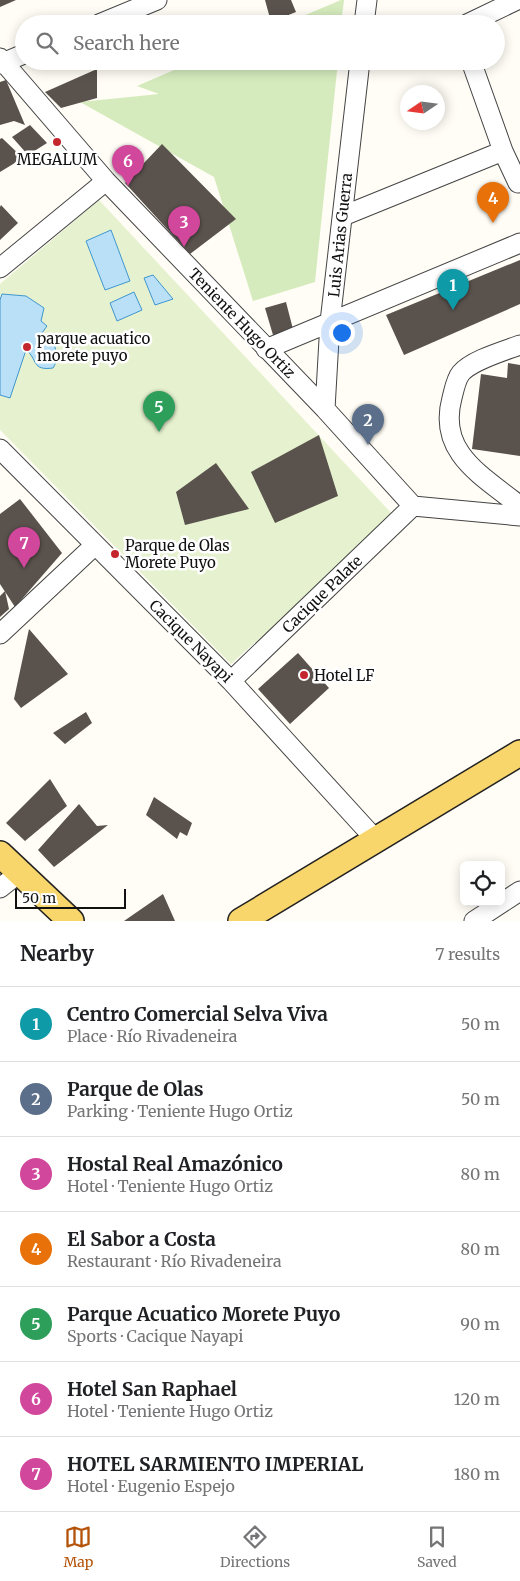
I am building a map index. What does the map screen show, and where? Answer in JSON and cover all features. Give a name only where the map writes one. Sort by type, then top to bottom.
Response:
[{"type":"main road","points":[[241,921],[520,753]]},
{"type":"main road","points":[[0,854],[9,880],[71,921]]},
{"type":"street","points":[[121,15],[157,0]]},
{"type":"street","points":[[365,15],[367,0]]},
{"type":"street","points":[[486,15],[517,0]]},
{"type":"street","points":[[1,62],[15,57]]},
{"type":"street","name":"Teniente Hugo Ortiz","points":[[1,62],[106,181],[325,409],[413,506]]},
{"type":"street","name":"Luis Arias Guerra","points":[[325,409],[330,322],[359,70]]},
{"type":"street","points":[[474,70],[503,151],[518,183]]},
{"type":"street","points":[[342,216],[503,151]]},
{"type":"street","points":[[0,268],[106,181]]},
{"type":"street","points":[[266,349],[520,243]]},
{"type":"street","points":[[520,345],[472,364],[461,373],[451,403],[449,418],[456,451],[465,462],[520,506]]},
{"type":"street","name":"Cacique Nayapi","points":[[0,449],[231,681],[376,840]]},
{"type":"street","points":[[413,506],[520,516]]},
{"type":"street","name":"Cacique Palate","points":[[231,681],[413,506]]},
{"type":"street","points":[[0,634],[95,544]]},
{"type":"street","points":[[474,921],[520,891]]},
{"type":"green space","points":[[341,0],[344,0],[342,15],[305,15]]},
{"type":"green space","points":[[174,70],[337,70],[315,282],[253,301],[214,177],[80,102],[159,94],[137,86]]},
{"type":"green space","name":"parque acuatico morete puyo","points":[[99,200],[395,517],[231,664],[0,430],[0,284]]},
{"type":"water","points":[[111,230],[130,281],[105,290],[86,241]]},
{"type":"water","points":[[153,275],[173,299],[155,305],[144,278]]},
{"type":"water","points":[[134,292],[142,310],[117,321],[110,303]]},
{"type":"water","name":"parque acuatico morete puyo","points":[[2,294],[26,296],[44,308],[41,321],[47,326],[37,340],[43,343],[53,342],[57,355],[53,368],[41,368],[26,350],[10,398],[0,395],[0,300]]},
{"type":"building","points":[[0,0],[16,0],[0,7]]},
{"type":"building","points":[[265,0],[291,0],[296,12],[288,15],[269,15]]},
{"type":"building","points":[[97,70],[97,98],[61,108],[45,92]]},
{"type":"building","points":[[6,80],[25,125],[14,121],[0,125],[0,82]]},
{"type":"building","points":[[30,125],[47,143],[28,155],[12,137]]},
{"type":"building","points":[[2,138],[23,158],[0,172],[0,139]]},
{"type":"building","points":[[162,144],[236,219],[190,254],[125,183]]},
{"type":"building","points":[[1,205],[18,223],[0,240],[0,207]]},
{"type":"building","points":[[520,260],[520,304],[404,355],[386,315]]},
{"type":"building","points":[[286,302],[295,337],[273,335],[265,308]]},
{"type":"building","points":[[508,363],[520,365],[520,456],[472,449],[481,374],[507,378]]},
{"type":"building","points":[[319,435],[338,496],[275,523],[251,472]]},
{"type":"building","points":[[216,463],[249,509],[185,525],[176,492]]},
{"type":"building","points":[[20,499],[62,553],[15,607],[0,584],[0,514]]},
{"type":"building","points":[[5,591],[9,609],[0,617],[0,596]]},
{"type":"building","points":[[29,629],[68,674],[21,708],[14,699]]},
{"type":"building","points":[[298,653],[329,688],[290,724],[258,689]]},
{"type":"building","points":[[86,712],[92,723],[65,744],[53,733]]},
{"type":"building","points":[[50,779],[67,806],[25,841],[6,823]]},
{"type":"building","points":[[154,797],[192,823],[187,836],[180,832],[177,839],[146,815]]},
{"type":"building","points":[[79,804],[97,826],[108,825],[54,867],[38,850]]},
{"type":"building","points":[[163,894],[175,921],[124,921]]},
{"type":"place","name":"MEGALUM","points":[[57,142]]},
{"type":"place","name":"Hotel San Raphael","points":[[128,186]]},
{"type":"place","name":"El Sabor a Costa","points":[[493,223]]},
{"type":"place","name":"Hostal Real Amazónico","points":[[184,247]]},
{"type":"place","name":"Centro Comercial Selva Viva","points":[[453,310]]},
{"type":"place","name":"parque acuatico morete puyo","points":[[27,347]]},
{"type":"place","name":"Parque Acuatico Morete Puyo","points":[[159,432]]},
{"type":"place","name":"Parque de Olas","points":[[368,445]]},
{"type":"place","name":"Parque de Olas Morete Puyo","points":[[115,554]]},
{"type":"place","name":"HOTEL SARMIENTO IMPERIAL","points":[[24,568]]},
{"type":"place","name":"Hotel LF","points":[[304,675]]}]
